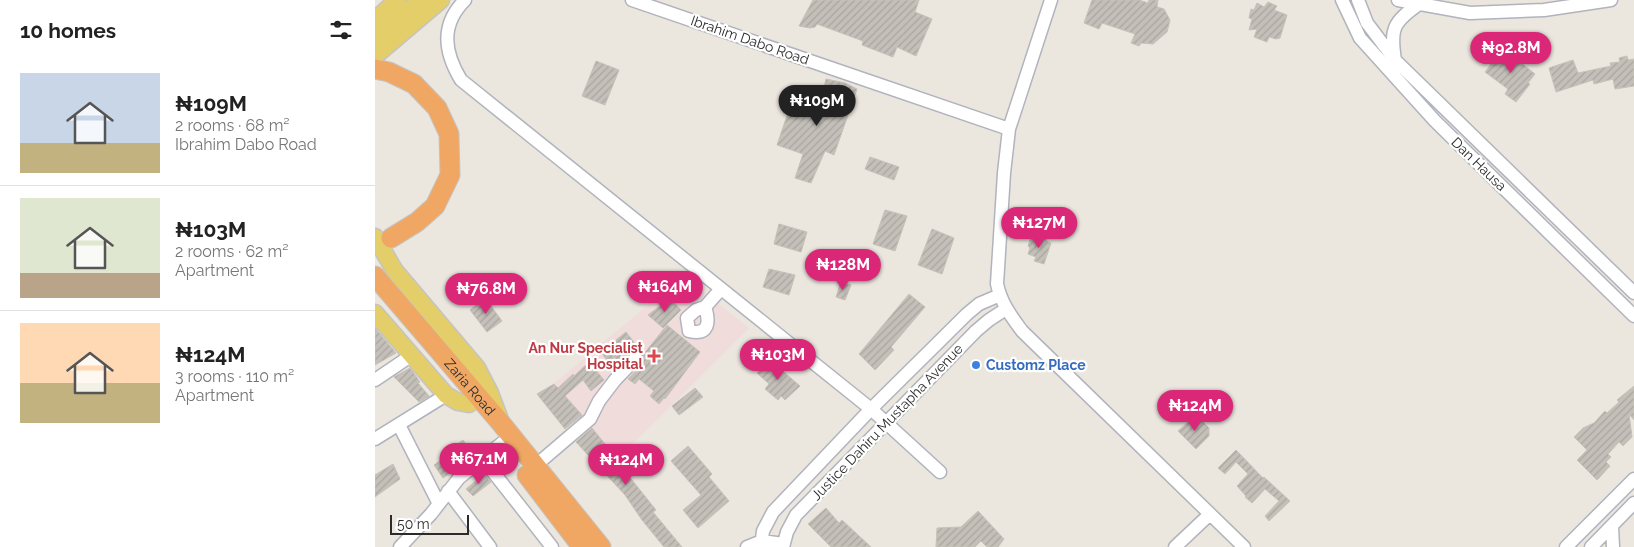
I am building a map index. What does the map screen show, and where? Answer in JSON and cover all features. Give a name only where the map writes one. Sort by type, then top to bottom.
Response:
[{"type":"highway","points":[[375,68],[389,72],[414,84],[437,108],[449,134],[450,175],[435,206],[417,222],[383,237]]},
{"type":"highway","name":"Zaria Road","points":[[375,276],[500,422],[601,547]]},
{"type":"highway","name":"Zaria Road","points":[[375,294],[502,443],[582,547]]},
{"type":"main road","points":[[375,20],[397,0]]},
{"type":"main road","points":[[375,38],[420,0]]},
{"type":"main road","points":[[375,56],[441,0]]},
{"type":"main road","points":[[383,237],[395,271],[477,368],[490,394],[500,422]]},
{"type":"main road","points":[[375,313],[445,395],[458,402],[469,404]]},
{"type":"street","points":[[465,0],[451,19],[447,33],[447,50],[453,68],[461,80],[871,409],[940,472]]},
{"type":"street","name":"Ibrahim Dabo Road","points":[[632,0],[1009,129]]},
{"type":"street","points":[[1051,0],[1009,129],[1004,173],[997,284],[999,295],[1006,309],[1022,331],[1244,547]]},
{"type":"street","points":[[1331,0],[1354,27]]},
{"type":"street","name":"Dan Hausa","points":[[1342,0],[1360,38],[1435,121],[1634,316]]},
{"type":"street","name":"Dan Hausa","points":[[1358,0],[1367,23],[1395,60],[1634,292]]},
{"type":"street","points":[[1397,0],[1477,13],[1544,10],[1611,0]]},
{"type":"street","points":[[1395,60],[1393,33],[1396,23],[1419,4]]},
{"type":"street","points":[[705,307],[721,289]]},
{"type":"street","points":[[761,544],[763,531],[773,512],[871,409],[967,314],[979,304],[999,295]]},
{"type":"street","name":"Justice Dahiru Mustapha Avenue","points":[[783,545],[796,515],[976,331],[1006,309]]},
{"type":"street","points":[[375,380],[412,355]]},
{"type":"street","points":[[535,466],[590,420],[599,402],[615,380],[636,358]]},
{"type":"street","points":[[375,439],[445,395]]},
{"type":"street","points":[[399,425],[439,504]]},
{"type":"street","points":[[400,547],[439,504],[459,478],[502,443]]},
{"type":"street","points":[[483,459],[552,547]]},
{"type":"street","points":[[1566,547],[1634,479]]},
{"type":"street","points":[[448,491],[485,545]]},
{"type":"street","points":[[530,518],[549,504]]},
{"type":"street","points":[[1591,547],[1634,504]]},
{"type":"street","points":[[1175,547],[1210,514]]},
{"type":"street","points":[[1612,526],[1613,547]]},
{"type":"street","points":[[747,547],[761,544],[783,545]]},
{"type":"shaded area","name":"An Nur Specialist Hospital","points":[[683,276],[749,328],[612,464],[550,387]]},
{"type":"building","points":[[813,0],[919,0],[915,12],[932,19],[916,56],[897,47],[893,57],[862,45],[863,41],[817,24],[815,27],[810,28],[799,26]]},
{"type":"building","points":[[1092,0],[1139,0],[1148,3],[1149,0],[1158,0],[1157,7],[1164,9],[1170,20],[1167,32],[1153,44],[1141,43],[1139,46],[1131,43],[1135,34],[1102,23],[1099,29],[1084,23]]},
{"type":"building","points":[[1268,2],[1277,6],[1274,10],[1287,15],[1280,38],[1269,37],[1267,42],[1254,37],[1257,29],[1249,30],[1252,19],[1249,18],[1251,9],[1254,10],[1257,3],[1264,7]]},
{"type":"building","points":[[1505,46],[1518,56],[1516,59],[1535,74],[1516,102],[1505,94],[1508,89],[1485,72]]},
{"type":"building","points":[[1627,56],[1628,60],[1634,59],[1634,86],[1615,89],[1613,79],[1594,84],[1593,80],[1556,92],[1549,68],[1573,60],[1578,73],[1611,66],[1610,63],[1620,62],[1619,58]]},
{"type":"building","points":[[596,61],[619,70],[605,105],[582,96]]},
{"type":"building","points":[[826,79],[845,83],[857,89],[834,155],[825,151],[811,183],[795,178],[803,154],[777,145],[793,98],[820,105]]},
{"type":"building","points":[[870,157],[899,167],[894,180],[865,169]]},
{"type":"building","points":[[885,210],[907,216],[895,251],[873,244]]},
{"type":"building","points":[[779,224],[807,232],[801,252],[774,244]]},
{"type":"building","points":[[932,229],[954,238],[942,274],[918,265]]},
{"type":"building","points":[[1037,235],[1047,238],[1046,241],[1051,243],[1044,264],[1034,261],[1036,257],[1028,254],[1031,237],[1035,238]]},
{"type":"building","points":[[769,269],[795,275],[789,295],[763,287]]},
{"type":"building","points":[[841,282],[851,285],[845,300],[836,297]]},
{"type":"building","points":[[909,294],[925,307],[891,347],[894,350],[875,370],[859,354]]},
{"type":"building","points":[[485,298],[502,321],[487,332],[470,310]]},
{"type":"building","points":[[670,298],[681,310],[663,328],[648,315]]},
{"type":"building","points":[[667,325],[700,352],[665,399],[659,404],[650,396],[654,391],[639,379],[635,384],[628,379],[642,364],[643,355]]},
{"type":"building","points":[[375,328],[396,353],[375,365]]},
{"type":"building","points":[[626,332],[641,351],[633,350],[611,366],[601,352]]},
{"type":"building","points":[[770,360],[800,386],[785,400],[781,396],[778,400],[765,389],[769,384],[757,373]]},
{"type":"building","points":[[589,362],[604,380],[591,391],[583,380],[565,396],[582,415],[565,429],[537,394],[554,384],[558,388]]},
{"type":"building","points":[[410,368],[420,382],[418,383],[429,396],[419,402],[394,377]]},
{"type":"building","points":[[1634,386],[1634,420],[1629,414],[1632,437],[1623,446],[1619,442],[1608,454],[1611,457],[1606,462],[1610,466],[1597,480],[1577,460],[1587,450],[1574,437],[1583,428],[1594,423],[1605,411],[1607,413],[1619,402],[1617,400]]},
{"type":"building","points":[[695,388],[703,397],[679,415],[672,406]]},
{"type":"building","points":[[1196,415],[1209,428],[1209,436],[1196,449],[1178,431]]},
{"type":"building","points":[[592,428],[619,461],[622,459],[628,467],[624,470],[656,510],[653,512],[682,547],[664,547],[625,495],[576,442]]},
{"type":"building","points":[[463,440],[474,455],[443,478],[434,465],[459,448],[456,445]]},
{"type":"building","points":[[688,446],[712,474],[709,477],[729,501],[698,528],[683,510],[701,495],[671,461]]},
{"type":"building","points":[[1236,450],[1263,478],[1290,501],[1269,521],[1265,516],[1279,501],[1265,489],[1252,503],[1237,486],[1248,474],[1236,462],[1225,474],[1218,468]]},
{"type":"building","points":[[393,464],[400,479],[375,497],[375,475]]},
{"type":"building","points":[[484,474],[491,482],[473,496],[466,489]]},
{"type":"building","points":[[826,508],[839,523],[842,520],[871,547],[831,547],[808,524]]},
{"type":"building","points":[[978,511],[1004,539],[998,547],[987,547],[981,541],[975,547],[936,547],[937,528],[961,527]]},
{"type":"place","name":"An Nur Specialist Hospital","points":[[654,356]]},
{"type":"place","name":"Customz Place","points":[[976,365]]}]
